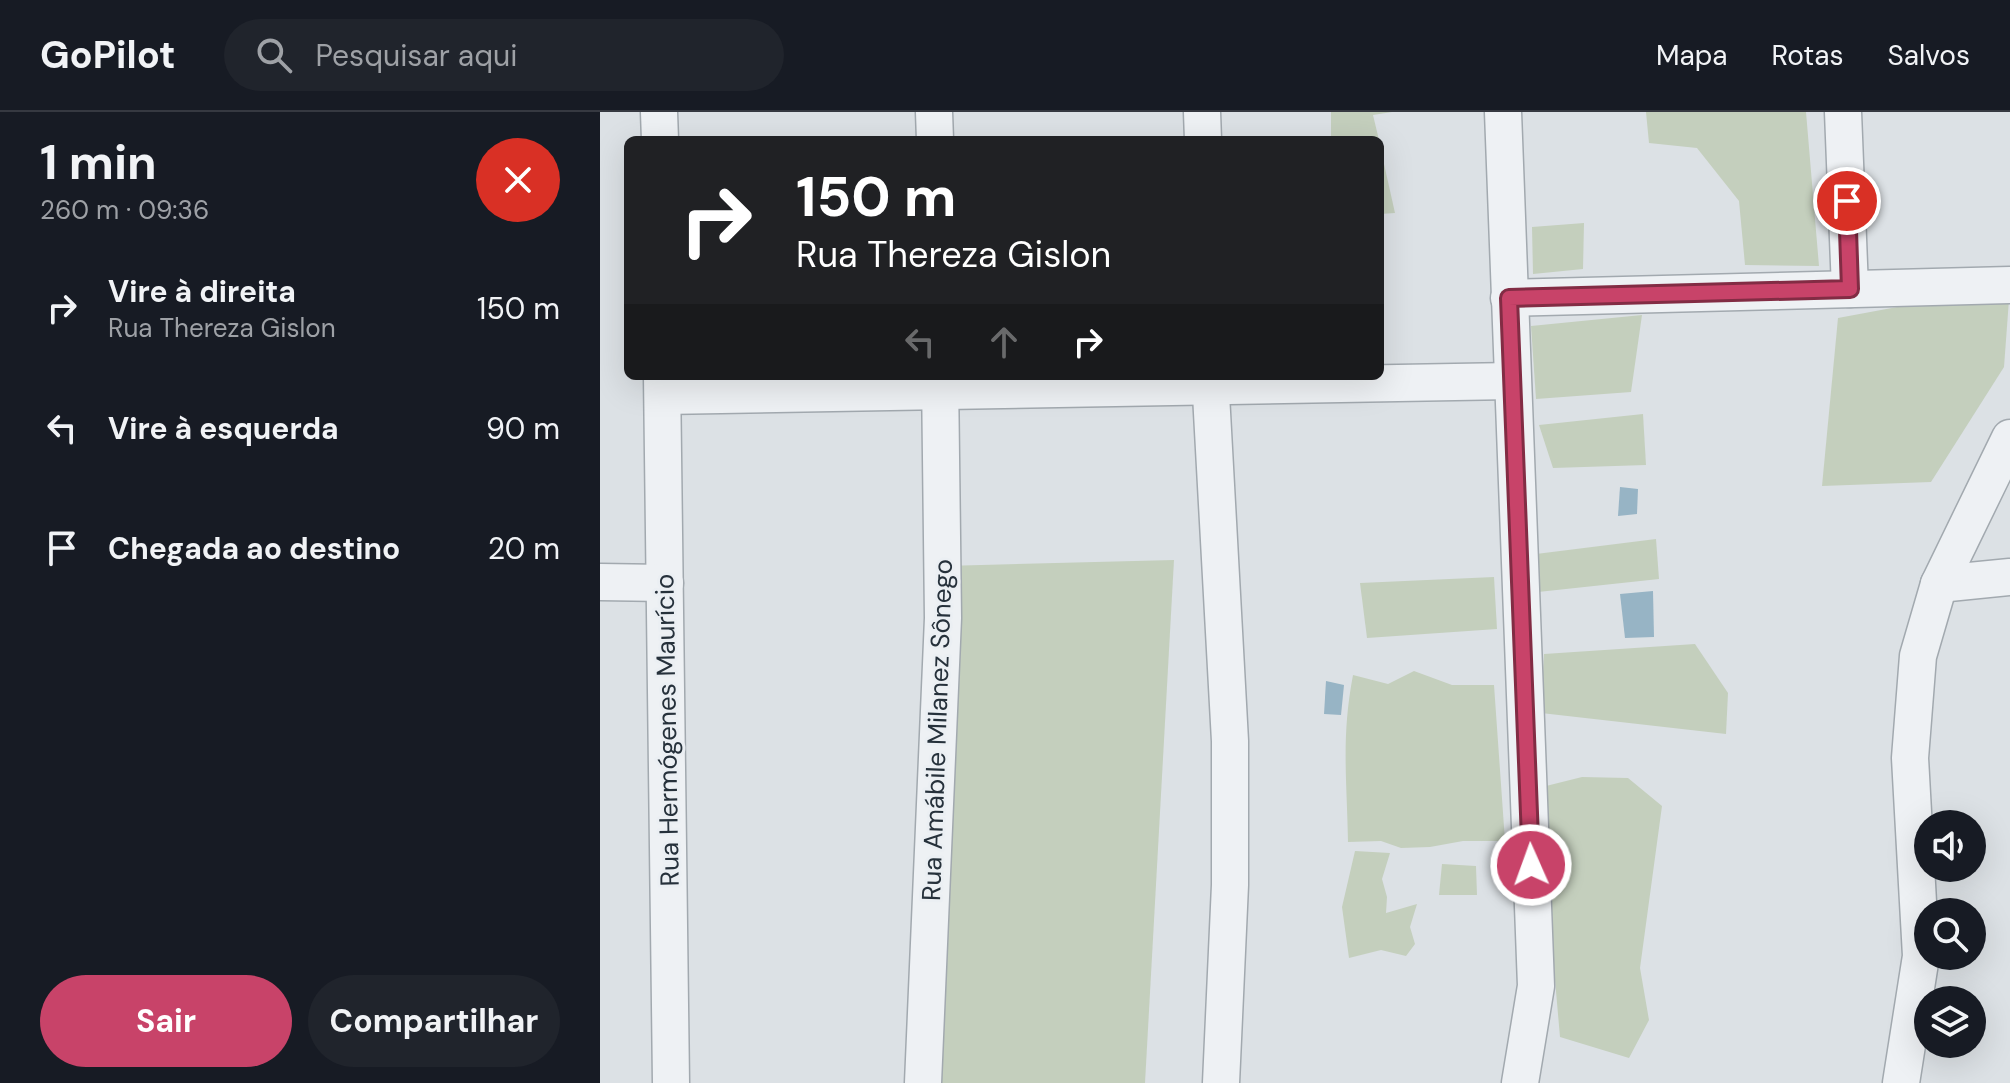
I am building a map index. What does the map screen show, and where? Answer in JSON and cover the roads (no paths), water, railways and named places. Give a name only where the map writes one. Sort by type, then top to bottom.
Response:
[{"type":"street","points":[[659,112],[660,136]]},
{"type":"street","points":[[934,112],[935,136]]},
{"type":"street","points":[[1202,112],[1203,136]]},
{"type":"street","points":[[1503,112],[1536,986],[1520,1083]]},
{"type":"street","points":[[1843,112],[1850,289]]},
{"type":"street","points":[[1509,298],[2010,285]]},
{"type":"street","points":[[662,386],[1512,381]]},
{"type":"street","points":[[1210,382],[1230,741],[1230,885],[1221,1083]]},
{"type":"street","name":"Rua Amábile Milanez Sônego","points":[[923,1083],[943,618],[941,385]]},
{"type":"street","name":"Rua Hermógenes Maurício","points":[[662,386],[671,1083]]},
{"type":"street","points":[[1901,1083],[1921,956],[1910,758],[1918,656],[1939,584],[2010,438]]},
{"type":"street","points":[[1939,584],[2010,577]]},
{"type":"street","points":[[600,582],[665,583]]},
{"type":"water","points":[[1620,487],[1638,489],[1637,514],[1618,516]]},
{"type":"water","points":[[1653,591],[1654,637],[1625,638],[1620,594]]},
{"type":"water","points":[[1326,681],[1344,685],[1341,715],[1324,714]]}]
